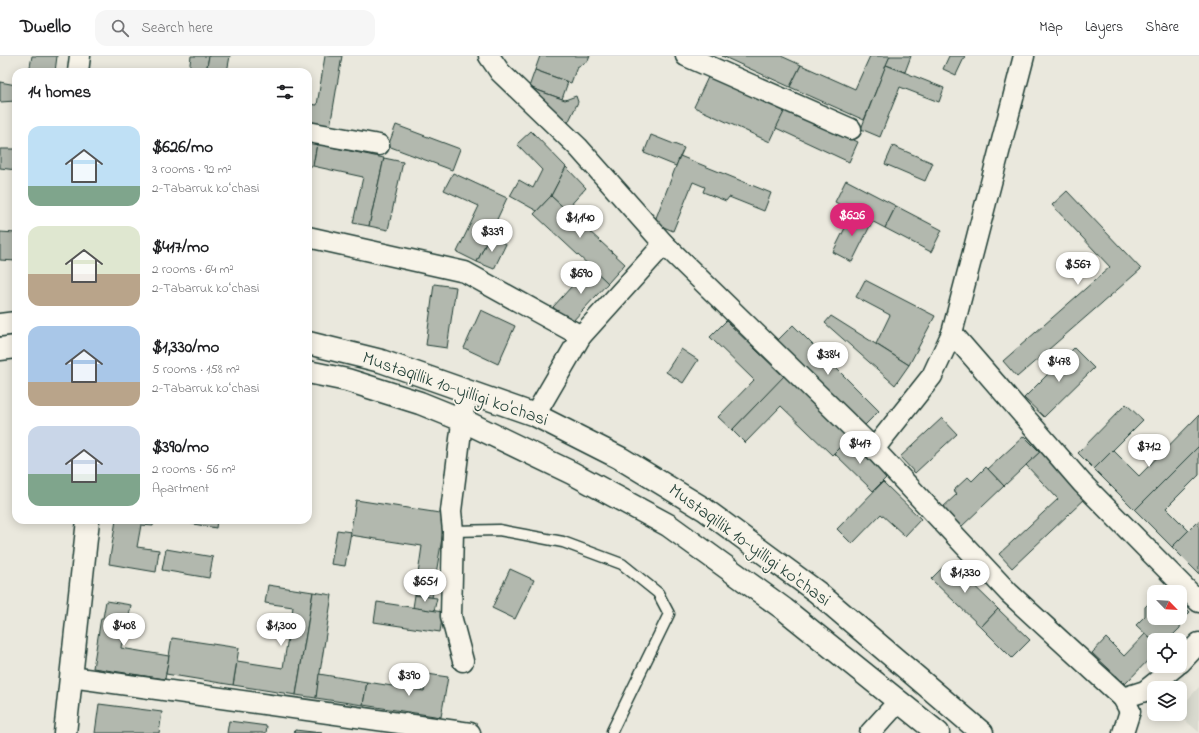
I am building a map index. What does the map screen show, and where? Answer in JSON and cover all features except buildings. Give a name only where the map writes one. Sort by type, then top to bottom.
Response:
[{"type":"main road","points":[[0,325],[12,324]]},
{"type":"main road","name":"Mustaqillik 10-yilligi ko'chasi","points":[[312,344],[380,360],[534,414],[620,458],[704,509],[817,592],[982,733]]},
{"type":"main road","points":[[0,349],[12,348]]},
{"type":"main road","name":"Mustaqillik 10-yilligi ko'chasi","points":[[312,373],[347,380],[420,403],[462,420],[572,473],[668,525],[784,609],[938,733]]},
{"type":"main road","points":[[65,733],[88,524]]},
{"type":"street","points":[[78,68],[80,56]]},
{"type":"street","points":[[489,56],[504,64],[664,244],[874,449],[1009,593],[1123,698],[1130,711],[1122,733]]},
{"type":"street","points":[[686,56],[851,129]]},
{"type":"street","points":[[874,449],[932,376],[952,333],[1024,56]]},
{"type":"street","points":[[312,133],[379,145]]},
{"type":"street","points":[[312,238],[465,272],[581,336]]},
{"type":"street","points":[[534,414],[581,336],[664,244]]},
{"type":"street","points":[[952,333],[1082,483],[1199,602]]},
{"type":"street","points":[[463,661],[451,616],[453,531],[451,511],[466,391]]},
{"type":"street","points":[[1187,656],[1199,643]]},
{"type":"street","points":[[1123,698],[1146,691],[1168,673]]},
{"type":"street","points":[[71,677],[470,733]]},
{"type":"street","points":[[870,733],[899,701]]},
{"type":"lane","points":[[453,531],[499,530],[563,542],[622,564],[658,593],[669,614],[612,731]]},
{"type":"shaded area","points":[[1199,687],[1199,732],[1186,721],[1187,721],[1187,700]]}]
